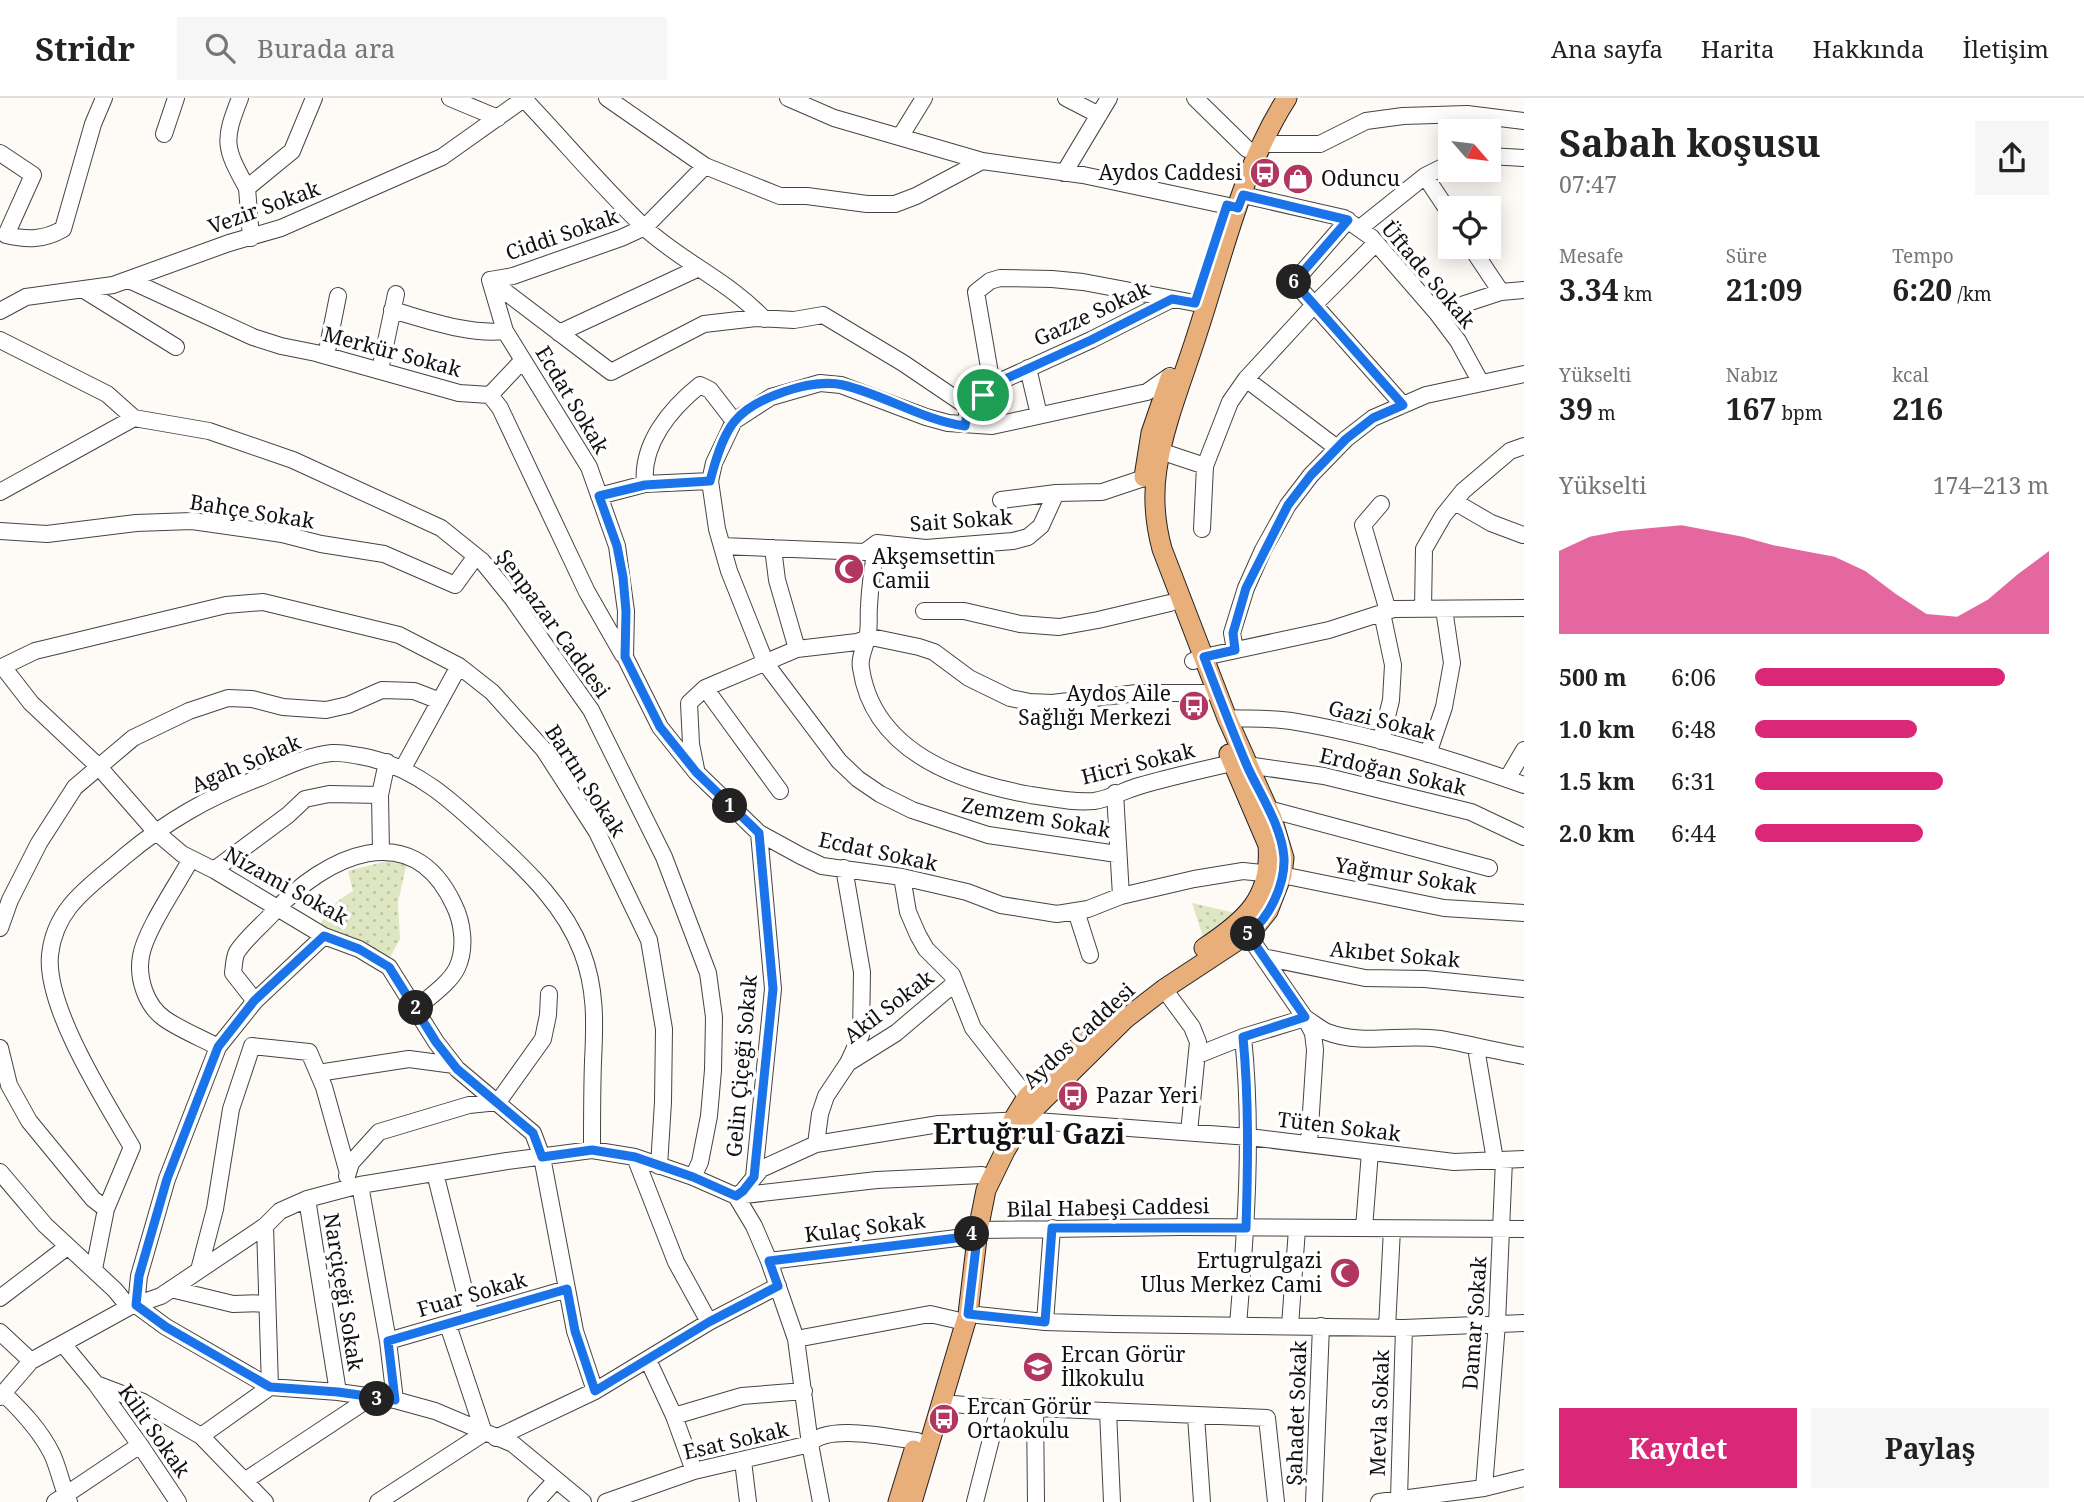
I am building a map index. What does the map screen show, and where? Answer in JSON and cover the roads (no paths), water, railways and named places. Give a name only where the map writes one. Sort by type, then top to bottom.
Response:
[{"type":"main road","name":"Aydos Caddesi","points":[[971,1234],[989,1182],[1027,1097],[1075,1048],[1136,994],[1220,938],[1248,915],[1284,858],[1268,809],[1239,764],[1205,693],[1198,659],[1160,540],[1155,486],[1160,451],[1236,203],[1273,98]]},
{"type":"main road","name":"Aydos Caddesi","points":[[1255,147],[1287,98]]},
{"type":"main road","name":"Aydos Caddesi","points":[[912,1502],[942,1403],[962,1317],[971,1234],[982,1175],[1017,1121],[1125,1019],[1164,989],[1248,934],[1268,911],[1275,875],[1268,845],[1239,764],[1227,718],[1170,603],[1147,538],[1144,478],[1148,444],[1170,376],[1195,303],[1236,203]]},
{"type":"main road","name":"Aydos Caddesi","points":[[898,1502],[962,1317]]},
{"type":"street","points":[[0,153],[33,175],[3,240],[26,240],[54,234],[63,229],[93,124],[104,98]]},
{"type":"street","points":[[164,134],[176,98]]},
{"type":"street","points":[[240,98],[227,135],[234,165],[247,188],[251,238]]},
{"type":"street","points":[[247,188],[292,151],[314,98]]},
{"type":"street","points":[[450,98],[498,118]]},
{"type":"street","points":[[524,98],[645,227],[748,302],[764,318]]},
{"type":"street","name":"Vezir Sokak","points":[[0,311],[26,297],[84,290],[129,280],[229,243],[281,228],[442,157],[524,98]]},
{"type":"street","points":[[607,98],[705,166],[780,197],[807,196],[867,204],[895,204],[916,197],[982,161]]},
{"type":"street","name":"Üftade Sokak","points":[[788,98],[807,102],[834,118],[982,161],[1354,224],[1376,243],[1437,313],[1458,341],[1481,383]]},
{"type":"street","points":[[900,137],[923,98]]},
{"type":"street","points":[[1066,98],[1099,115]]},
{"type":"street","points":[[1064,173],[1109,98]]},
{"type":"street","points":[[1195,98],[1255,147],[1320,144],[1366,121],[1403,116],[1467,114],[1524,121]]},
{"type":"street","points":[[1502,157],[1524,159]]},
{"type":"street","name":"Ciddi Sokak","points":[[491,280],[513,276],[645,227],[705,166]]},
{"type":"street","points":[[1403,405],[1294,282],[1354,224],[1438,170]]},
{"type":"street","points":[[1425,176],[1438,196]]},
{"type":"street","points":[[1202,530],[1205,466],[1230,402],[1246,379],[1376,243]]},
{"type":"street","points":[[1479,259],[1501,292]]},
{"type":"street","points":[[559,333],[699,268]]},
{"type":"street","points":[[992,385],[976,292],[990,281],[1000,278],[1028,278],[1083,282],[1195,303]]},
{"type":"street","name":"Merkür Sokak","points":[[129,280],[253,337],[281,346],[459,393],[490,395]]},
{"type":"street","points":[[491,280],[611,372],[704,324],[764,318],[794,320],[823,315],[903,363],[968,407],[965,426]]},
{"type":"street","name":"Ecdat Sokak","points":[[491,280],[505,331],[589,467],[617,546],[623,577],[626,611],[625,657],[660,727],[696,772],[759,833],[822,866],[902,877],[967,892],[1001,905],[1057,915],[1121,896],[1194,879],[1243,871],[1275,875]]},
{"type":"street","points":[[84,290],[176,347]]},
{"type":"street","points":[[1437,313],[1501,292],[1524,290]]},
{"type":"street","points":[[326,356],[338,296]]},
{"type":"street","name":"Gazze Sokak","points":[[968,407],[992,385],[1103,335],[1172,299]]},
{"type":"street","points":[[380,370],[394,302],[439,323],[490,333],[505,331]]},
{"type":"street","points":[[0,340],[107,394],[134,418],[0,492]]},
{"type":"street","points":[[523,360],[490,395],[500,408],[587,592],[625,657]]},
{"type":"street","points":[[1028,368],[1039,415]]},
{"type":"street","points":[[1235,650],[1233,633],[1246,588],[1263,550],[1288,505],[1337,448],[1373,418],[1403,405],[1426,396],[1524,374]]},
{"type":"street","points":[[645,485],[645,462],[651,443],[674,410],[700,385],[709,390],[734,421],[771,397],[820,383],[841,385],[926,417],[965,426],[992,426],[1147,392],[1170,376]]},
{"type":"street","points":[[1246,379],[1337,448]]},
{"type":"street","name":"Şenpazar Caddesi","points":[[134,418],[209,431],[293,460],[441,528],[476,556],[512,598],[591,710],[664,857],[708,973],[714,1017],[713,1070],[700,1162],[693,1177]]},
{"type":"street","name":"Zemzem Sokak","points":[[734,421],[714,463],[710,481],[729,571],[766,664],[839,761],[858,779],[880,794],[912,810],[988,835],[1117,854]]},
{"type":"street","points":[[1423,609],[1424,549],[1443,516],[1463,491],[1510,451],[1524,446]]},
{"type":"street","points":[[1160,451],[1205,466]]},
{"type":"street","points":[[1001,500],[1056,493],[1102,492],[1144,478]]},
{"type":"street","points":[[599,496],[645,485],[710,481]]},
{"type":"street","name":"Sait Sokak","points":[[722,545],[865,552],[877,543],[926,548],[1013,541],[1028,537],[1041,526],[1056,493]]},
{"type":"street","points":[[1455,502],[1491,523],[1523,535]]},
{"type":"street","points":[[1381,504],[1363,525],[1385,612],[1393,665],[1391,700],[1381,741]]},
{"type":"street","name":"Bahçe Sokak","points":[[0,531],[47,534],[136,523],[192,521],[282,534],[321,544],[384,554],[455,585],[476,556]]},
{"type":"street","name":"Hicri Sokak","points":[[877,543],[870,588],[867,638],[862,647],[860,666],[870,702],[885,727],[910,750],[955,774],[1006,790],[1071,802],[1097,801],[1171,776],[1239,764]]},
{"type":"street","points":[[773,548],[777,580],[797,649]]},
{"type":"street","name":"Bartın Sokak","points":[[1,668],[35,651],[226,605],[263,602],[399,635],[459,666],[492,692],[544,750],[597,832],[649,940],[664,1029],[659,1166]]},
{"type":"street","points":[[924,611],[964,611],[1020,624],[1059,627],[1170,603]]},
{"type":"street","points":[[1198,659],[1329,630],[1385,612],[1423,609],[1523,610]]},
{"type":"street","points":[[1428,754],[1444,707],[1452,663],[1444,609]]},
{"type":"street","points":[[696,772],[691,744],[690,703],[705,688],[797,649],[857,642],[871,637],[919,646],[934,652],[969,678],[1010,698],[1030,702],[1052,703],[1137,693],[1205,693]]},
{"type":"street","points":[[403,768],[459,666]]},
{"type":"street","name":"Nizami Sokak","points":[[1,668],[99,767],[155,831],[182,854],[214,870],[324,936],[359,949],[389,967],[436,1042],[454,1065],[533,1133],[542,1157],[575,1331],[595,1391]]},
{"type":"street","points":[[705,688],[780,791]]},
{"type":"street","points":[[0,928],[5,899],[75,787],[133,738],[189,711],[228,698],[252,699],[283,707],[327,710],[348,705],[382,690],[414,691],[440,701]]},
{"type":"street","name":"Gazi Sokak","points":[[1227,718],[1289,721],[1381,741],[1524,785]]},
{"type":"street","points":[[1507,779],[1524,750]]},
{"type":"street","name":"Agah Sokak","points":[[94,1269],[106,1209],[132,1147],[65,1022],[52,988],[50,954],[61,917],[80,894],[155,831],[175,818],[233,788],[332,753],[387,762],[403,768],[447,796],[515,860],[564,914],[582,953],[593,989],[596,1023],[592,1150]]},
{"type":"street","points":[[381,852],[380,795],[387,762]]},
{"type":"street","name":"Erdoğan Sokak","points":[[1239,764],[1324,776],[1471,812],[1524,837]]},
{"type":"street","points":[[1115,793],[1121,896]]},
{"type":"street","points":[[214,870],[288,816],[305,799],[329,794],[380,795]]},
{"type":"street","points":[[1268,809],[1489,868]]},
{"type":"street","name":"Gelin Çiçeği Sokak","points":[[754,1177],[773,989],[759,833]]},
{"type":"street","points":[[254,1001],[233,973],[236,953],[278,908],[311,879],[331,866],[381,852],[401,853],[414,858],[430,870],[441,881],[458,913],[463,942],[458,967],[448,982],[416,1009]]},
{"type":"street","points":[[191,859],[146,940],[140,957],[140,972],[147,1000],[155,1011],[164,1019],[218,1047]]},
{"type":"street","points":[[816,1144],[826,1096],[848,1063],[861,1035],[862,972],[844,868]]},
{"type":"street","name":"Yağmur Sokak","points":[[1275,875],[1444,908],[1524,913]]},
{"type":"street","points":[[902,877],[908,912],[918,935],[926,949],[952,975],[973,1028],[1027,1097]]},
{"type":"street","points":[[1076,911],[1090,955]]},
{"type":"street","points":[[1248,934],[1313,1033],[1315,1050],[1309,1143]]},
{"type":"street","points":[[132,1306],[167,1179],[218,1047],[254,1001],[324,936]]},
{"type":"street","name":"Akıbet Sokak","points":[[1263,957],[1365,978],[1425,979],[1524,989]]},
{"type":"street","name":"Akil Sokak","points":[[848,1063],[896,1033],[955,983]]},
{"type":"street","points":[[1164,989],[1192,1027],[1198,1042],[1189,1132]]},
{"type":"street","points":[[351,1182],[351,1163],[379,1132],[469,1105],[498,1102],[543,1039],[549,994]]},
{"type":"street","points":[[1198,1055],[1305,1017]]},
{"type":"street","points":[[1305,1017],[1325,1032],[1338,1035],[1362,1039],[1438,1039],[1524,1056]]},
{"type":"street","points":[[1238,1325],[1246,1228],[1248,1137],[1248,1083],[1243,1037]]},
{"type":"street","points":[[199,1270],[215,1209],[231,1110],[252,1046],[309,1052],[330,1104],[351,1182],[388,1341],[395,1400]]},
{"type":"street","points":[[0,1048],[9,1085],[29,1121],[93,1199],[106,1209]]},
{"type":"street","name":"Damar Sokak","points":[[1476,1048],[1500,1160],[1502,1229],[1485,1488]]},
{"type":"street","points":[[318,1073],[409,1059],[454,1065]]},
{"type":"street","name":"Tüten Sokak","points":[[736,1196],[772,1163],[816,1144],[939,1124],[1017,1121],[1248,1137],[1454,1162],[1524,1159]]},
{"type":"street","points":[[141,1445],[63,1500],[52,1455],[25,1414],[1,1395],[31,1361],[132,1306],[161,1296],[265,1226],[280,1211],[351,1182],[435,1173],[592,1150],[635,1157],[693,1177],[736,1196],[877,1181],[982,1175]]},
{"type":"street","points":[[1364,1228],[1370,1152]]},
{"type":"street","points":[[635,1157],[676,1262],[709,1322]]},
{"type":"street","points":[[435,1173],[471,1317]]},
{"type":"street","points":[[2,1180],[67,1247],[132,1306],[270,1387],[395,1400],[435,1411],[513,1444],[583,1502]]},
{"type":"street","points":[[736,1196],[754,1226],[769,1261],[796,1339],[821,1502]]},
{"type":"street","name":"Narçiçeği Sokak","points":[[307,1199],[338,1392]]},
{"type":"street","points":[[265,1226],[270,1387]]},
{"type":"street","points":[[1045,1322],[1052,1228]]},
{"type":"street","name":"Bilal Habeşi Caddesi","points":[[971,1234],[1052,1228],[1524,1229]]},
{"type":"street","points":[[1290,1326],[1297,1229]]},
{"type":"street","name":"Mevla Sokak","points":[[1392,1229],[1399,1498]]},
{"type":"street","name":"Kulaç Sokak","points":[[769,1261],[971,1234]]},
{"type":"street","points":[[0,1298],[67,1247]]},
{"type":"street","points":[[378,1502],[490,1436],[595,1391],[709,1322],[778,1286]]},
{"type":"street","points":[[171,1289],[233,1304],[267,1303]]},
{"type":"street","name":"Fuar Sokak","points":[[388,1341],[567,1289]]},
{"type":"street","points":[[796,1339],[930,1314],[1045,1322],[1395,1328],[1524,1323]]},
{"type":"street","points":[[448,1325],[490,1436]]},
{"type":"street","name":"Şahadet Sokak","points":[[1314,1502],[1321,1326]]},
{"type":"street","points":[[0,1332],[31,1361]]},
{"type":"street","name":"Kilit Sokak","points":[[63,1345],[141,1445],[178,1502]]},
{"type":"street","points":[[648,1360],[674,1416],[694,1471]]},
{"type":"street","points":[[96,1384],[143,1402],[201,1436],[265,1502]]},
{"type":"street","points":[[201,1436],[270,1387]]},
{"type":"street","points":[[674,1416],[742,1396],[804,1391]]},
{"type":"street","points":[[246,1480],[370,1398]]},
{"type":"street","points":[[942,1403],[999,1408],[1267,1418],[1276,1502]]},
{"type":"street","points":[[975,1502],[999,1408]]},
{"type":"street","points":[[1035,1408],[1036,1502]]},
{"type":"street","points":[[1108,1411],[1112,1502]]},
{"type":"street","points":[[1196,1416],[1202,1502]]},
{"type":"street","name":"Esat Sokak","points":[[606,1502],[694,1471],[810,1444],[821,1435],[860,1434],[917,1441]]},
{"type":"street","points":[[743,1461],[748,1502]]},
{"type":"street","points":[[1379,1502],[1485,1488],[1524,1478]]},
{"type":"street","points":[[536,1502],[555,1481]]},
{"type":"place","name":"Aydos Caddesi","points":[[1265,173]]},
{"type":"place","name":"Oduncu","points":[[1298,179]]},
{"type":"place","name":"Akşemsettin Camii","points":[[849,569]]},
{"type":"place","name":"Aydos Aile Sağlığı Merkezi","points":[[1194,706]]},
{"type":"place","name":"Pazar Yeri","points":[[1073,1096]]},
{"type":"place","name":"Ertugrulgazi Ulus Merkez Cami","points":[[1345,1273]]},
{"type":"place","name":"Ercan Görür İlkokulu","points":[[1038,1367]]},
{"type":"place","name":"Ercan Görür Ortaokulu","points":[[944,1419]]},
{"type":"district","name":"Ertuğrul Gazi","points":[[1029,1134]]}]
